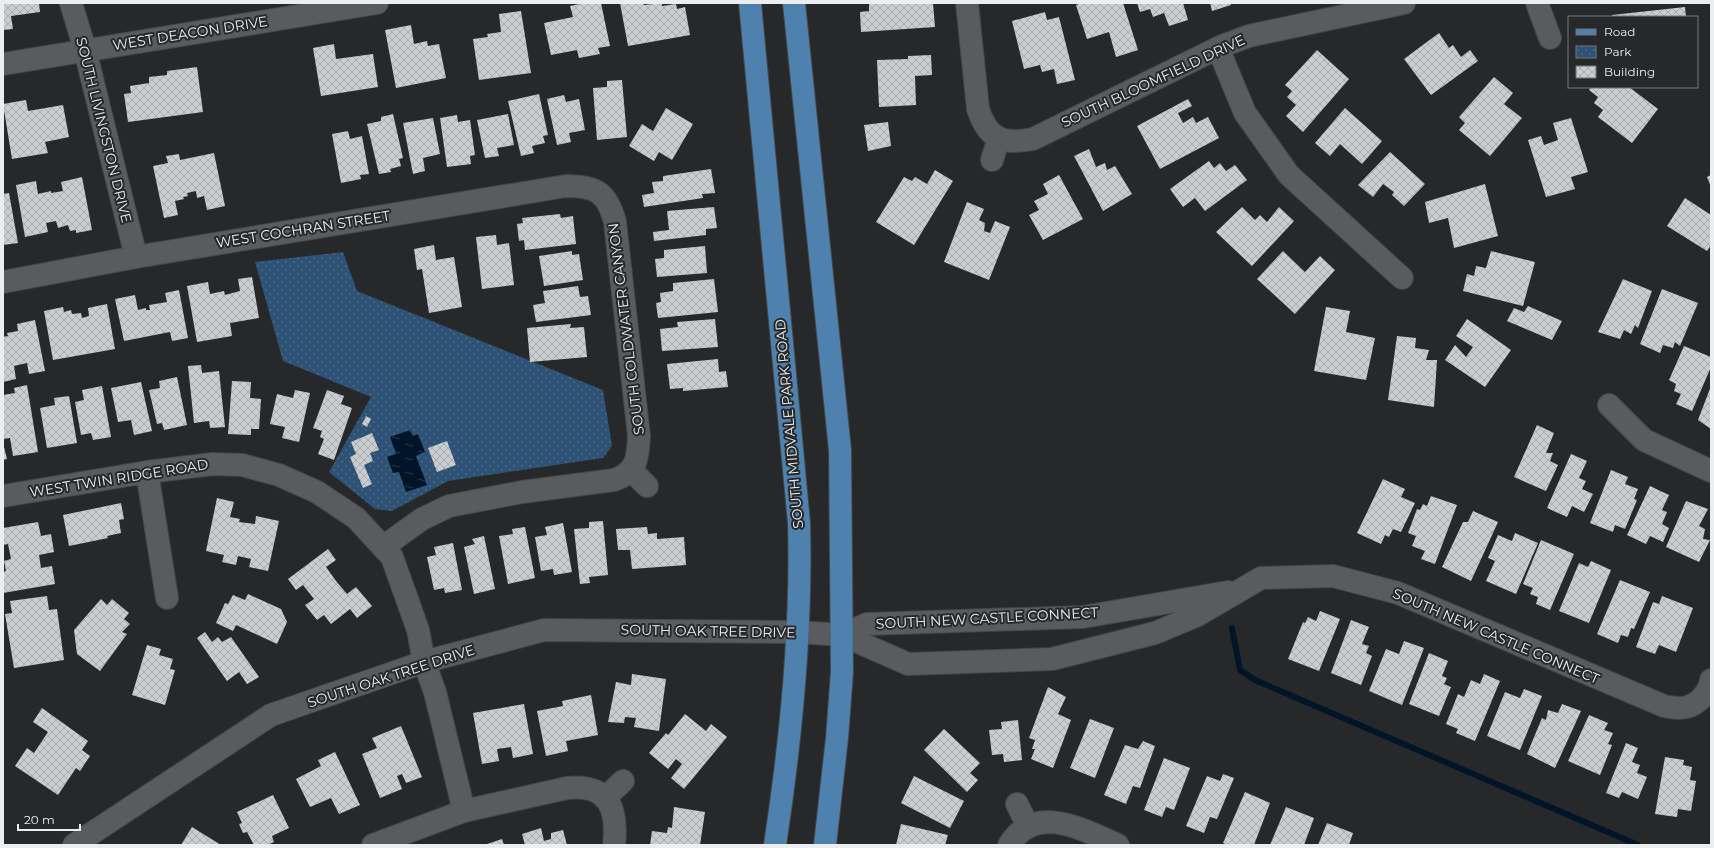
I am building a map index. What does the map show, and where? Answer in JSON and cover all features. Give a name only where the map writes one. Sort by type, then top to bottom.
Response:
[{"type":"main road","name":"SOUTH MIDVALE PARK ROAD","points":[[750,3],[799,523],[800,584],[798,632],[776,845]]},
{"type":"main road","points":[[794,3],[840,450],[842,672],[837,738],[824,845]]},
{"type":"street","name":"SOUTH LIVINGSTON DRIVE","points":[[71,3],[85,50],[136,258]]},
{"type":"street","name":"WEST DEACON DRIVE","points":[[3,64],[377,3]]},
{"type":"street","points":[[967,3],[978,109],[983,124],[994,136],[999,138],[992,160]]},
{"type":"street","name":"SOUTH BLOOMFIELD DRIVE","points":[[999,138],[1019,142],[1033,139],[1218,48],[1249,36],[1404,3]]},
{"type":"street","points":[[1537,3],[1550,38]]},
{"type":"street","points":[[1218,48],[1245,113],[1289,175],[1402,278]]},
{"type":"street","name":"WEST COCHRAN STREET","points":[[3,282],[136,258],[566,186],[608,188]]},
{"type":"street","name":"SOUTH COLDWATER CANYON","points":[[608,188],[617,245],[639,436],[638,456],[632,468]]},
{"type":"street","points":[[1609,405],[1644,440],[1711,471]]},
{"type":"street","name":"WEST TWIN RIDGE ROAD","points":[[3,496],[147,472],[213,464],[242,465],[279,475],[317,492],[356,518],[392,557],[418,630],[424,662],[436,698],[464,811]]},
{"type":"street","points":[[383,548],[422,519],[449,506],[522,492],[614,480],[623,477],[632,468],[647,486]]},
{"type":"street","points":[[147,472],[167,598]]},
{"type":"street","name":"SOUTH NEW CASTLE CONNECT","points":[[842,635],[908,664],[1052,659],[1155,633],[1198,615],[1261,578],[1333,576],[1398,593],[1664,706],[1697,709],[1710,686],[1711,680]]},
{"type":"street","name":"SOUTH NEW CASTLE CONNECT","points":[[842,635],[866,624],[1083,617],[1242,589]]},
{"type":"street","name":"SOUTH OAK TREE DRIVE","points":[[74,845],[271,716],[424,662],[544,630],[798,632],[842,635]]},
{"type":"street","points":[[604,797],[623,781]]},
{"type":"street","points":[[374,845],[464,811],[567,788],[578,787],[590,788],[604,797],[613,812],[616,828],[614,845]]},
{"type":"street","points":[[1017,804],[1028,826]]},
{"type":"street","points":[[1009,845],[1015,836],[1028,826],[1042,822],[1058,823],[1075,827],[1118,845]]},
{"type":"green space","points":[[343,252],[357,291],[603,390],[612,446],[603,458],[448,481],[392,511],[375,509],[329,472],[371,397],[283,361],[255,262]]},
{"type":"water","points":[[410,430],[413,436],[418,434],[425,452],[416,456],[427,485],[406,492],[399,472],[393,473],[387,457],[396,454],[390,437]]},
{"type":"building","points":[[3,3],[39,3],[40,12],[11,16],[13,29],[3,30]]},
{"type":"building","points":[[584,3],[601,3],[610,46],[598,48],[600,54],[579,58],[577,50],[551,55],[544,23],[573,17],[570,6]]},
{"type":"building","points":[[620,3],[643,3],[644,5],[662,3],[662,6],[676,4],[677,9],[685,7],[690,35],[628,46]]},
{"type":"building","points":[[869,3],[933,3],[935,27],[861,32],[860,12],[869,11]]},
{"type":"building","points":[[1082,3],[1123,3],[1138,50],[1116,57],[1109,32],[1087,39],[1076,5]]},
{"type":"building","points":[[1137,3],[1183,3],[1188,20],[1169,26],[1164,13],[1153,17],[1150,9],[1140,12]]},
{"type":"building","points":[[1210,3],[1230,3],[1231,5],[1212,11]]},
{"type":"building","points":[[1685,7],[1686,16],[1612,16]]},
{"type":"building","points":[[521,11],[531,73],[479,80],[473,39],[488,37],[487,34],[501,32],[499,14]]},
{"type":"building","points":[[1045,12],[1047,20],[1059,17],[1075,80],[1057,84],[1054,69],[1042,72],[1040,65],[1024,69],[1012,21]]},
{"type":"building","points":[[411,25],[414,44],[427,41],[428,46],[439,44],[446,78],[396,88],[385,30]]},
{"type":"building","points":[[1439,33],[1449,48],[1453,45],[1461,57],[1470,50],[1478,61],[1431,95],[1404,59]]},
{"type":"building","points":[[334,44],[336,59],[373,54],[378,87],[321,96],[313,48]]},
{"type":"building","points":[[1317,50],[1349,79],[1303,132],[1286,116],[1296,105],[1287,97],[1292,91],[1285,85]]},
{"type":"building","points":[[931,55],[932,75],[915,76],[916,105],[879,107],[877,60],[908,59],[908,56]]},
{"type":"building","points":[[197,67],[203,112],[128,122],[124,94],[131,93],[130,86],[149,83],[149,77],[167,75],[167,71]]},
{"type":"building","points":[[1494,77],[1513,93],[1504,104],[1522,118],[1490,156],[1459,130],[1465,123],[1459,117]]},
{"type":"building","points":[[622,80],[627,137],[597,140],[593,88],[607,87],[607,81]]},
{"type":"building","points":[[1590,88],[1630,88],[1658,109],[1632,143],[1598,117],[1603,110],[1594,103],[1598,97],[1589,90]]},
{"type":"building","points":[[539,94],[548,135],[543,136],[545,143],[532,146],[534,153],[521,156],[508,101]]},
{"type":"building","points":[[564,95],[566,102],[579,99],[585,130],[569,133],[571,142],[557,145],[547,99]]},
{"type":"building","points":[[1188,99],[1192,106],[1178,113],[1183,123],[1193,117],[1196,123],[1208,117],[1219,138],[1160,169],[1137,126]]},
{"type":"building","points":[[26,100],[28,111],[63,105],[69,137],[45,142],[48,153],[12,159],[3,104]]},
{"type":"building","points":[[666,108],[693,124],[672,160],[659,152],[654,161],[629,146],[642,124],[653,131]]},
{"type":"building","points":[[1345,108],[1382,141],[1362,164],[1340,144],[1330,156],[1315,143]]},
{"type":"building","points":[[393,114],[403,158],[399,159],[401,166],[390,169],[391,172],[379,174],[367,124],[381,121],[381,117]]},
{"type":"building","points":[[508,114],[514,145],[497,148],[499,156],[485,158],[477,120]]},
{"type":"building","points":[[457,115],[458,122],[470,120],[475,155],[470,156],[471,164],[447,167],[440,118]]},
{"type":"building","points":[[433,118],[440,154],[423,158],[425,171],[413,174],[403,123]]},
{"type":"building","points":[[1571,118],[1588,172],[1571,177],[1575,189],[1546,197],[1528,140],[1541,136],[1544,145],[1558,140],[1553,123]]},
{"type":"building","points":[[888,122],[891,146],[868,151],[864,125]]},
{"type":"building","points":[[348,131],[350,139],[362,136],[369,174],[360,175],[361,179],[341,183],[332,134]]},
{"type":"building","points":[[1089,149],[1096,167],[1105,163],[1107,170],[1115,166],[1132,194],[1103,211],[1074,156]]},
{"type":"building","points":[[1390,152],[1425,184],[1404,206],[1392,195],[1394,192],[1383,184],[1373,197],[1358,185]]},
{"type":"building","points":[[214,153],[225,206],[207,210],[204,196],[197,198],[196,191],[187,193],[188,196],[183,197],[184,199],[175,201],[178,215],[164,218],[153,166],[168,163],[166,156],[179,154],[180,160]]},
{"type":"building","points":[[1209,161],[1214,168],[1220,163],[1226,171],[1235,165],[1247,180],[1205,211],[1195,198],[1183,207],[1170,189]]},
{"type":"building","points":[[711,169],[715,193],[702,194],[703,198],[644,207],[642,195],[654,193],[652,182],[663,181],[663,176]]},
{"type":"building","points":[[935,170],[953,181],[914,245],[876,222],[904,177],[912,181],[915,177],[927,184]]},
{"type":"building","points":[[1059,175],[1083,219],[1043,240],[1029,215],[1039,210],[1034,201],[1048,194],[1043,184]]},
{"type":"building","points":[[1711,175],[1711,187],[1707,177]]},
{"type":"building","points":[[82,177],[92,230],[76,233],[76,230],[70,231],[68,225],[58,228],[56,221],[46,223],[48,232],[25,237],[16,185],[36,181],[38,194],[51,191],[51,193],[63,191],[61,182]]},
{"type":"building","points":[[1485,184],[1498,236],[1454,248],[1448,218],[1429,223],[1425,202]]},
{"type":"building","points":[[9,193],[18,243],[3,245],[3,194]]},
{"type":"building","points":[[1685,198],[1711,215],[1711,245],[1707,251],[1667,226]]},
{"type":"building","points":[[967,202],[984,209],[979,220],[985,223],[984,231],[990,233],[995,221],[1010,227],[989,280],[944,262]]},
{"type":"building","points":[[714,207],[717,228],[706,229],[706,235],[654,241],[653,232],[669,230],[667,211]]},
{"type":"building","points":[[1242,207],[1255,220],[1260,215],[1267,222],[1279,207],[1294,221],[1252,266],[1216,232]]},
{"type":"building","points":[[560,214],[561,218],[573,216],[576,244],[525,250],[524,240],[519,241],[517,224],[523,223],[522,218]]},
{"type":"building","points":[[496,235],[497,245],[509,243],[514,285],[482,289],[476,237]]},
{"type":"building","points":[[434,245],[436,260],[454,257],[462,307],[429,313],[422,269],[417,270],[414,249]]},
{"type":"building","points":[[705,246],[707,273],[657,277],[655,259],[664,258],[664,250]]},
{"type":"building","points":[[572,251],[572,255],[579,254],[583,280],[544,286],[539,256]]},
{"type":"building","points":[[1283,251],[1305,272],[1320,256],[1335,270],[1295,314],[1257,279]]},
{"type":"building","points":[[1491,251],[1535,262],[1523,306],[1463,291],[1467,274],[1474,276],[1476,266],[1486,268]]},
{"type":"building","points":[[252,277],[259,318],[230,323],[232,336],[197,342],[187,286],[208,282],[210,294],[224,291],[225,295],[240,291],[238,279]]},
{"type":"building","points":[[714,279],[718,312],[658,318],[656,303],[661,302],[660,293],[673,291],[673,283]]},
{"type":"building","points":[[1623,279],[1652,291],[1638,328],[1635,325],[1631,334],[1624,330],[1620,339],[1598,332]]},
{"type":"building","points":[[578,286],[580,297],[588,296],[591,315],[536,322],[533,305],[545,303],[543,291]]},
{"type":"building","points":[[1662,289],[1698,303],[1680,346],[1675,342],[1673,348],[1663,345],[1660,353],[1640,344]]},
{"type":"building","points":[[179,290],[188,338],[172,341],[170,332],[124,341],[115,299],[135,295],[138,310],[146,308],[146,310],[150,310],[149,305],[167,302],[165,293]]},
{"type":"building","points":[[107,304],[115,349],[53,360],[44,311],[63,307],[64,312],[71,310],[72,314],[81,313],[82,318],[89,316],[88,308]]},
{"type":"building","points":[[1528,306],[1562,321],[1552,340],[1507,321],[1514,308],[1524,312]]},
{"type":"building","points":[[1326,307],[1350,311],[1346,332],[1375,338],[1366,380],[1314,371]]},
{"type":"building","points":[[715,319],[718,347],[662,351],[660,329],[678,327],[677,322]]},
{"type":"building","points":[[1467,319],[1511,350],[1485,387],[1445,360],[1455,345],[1466,357],[1473,347],[1456,336]]},
{"type":"building","points":[[35,320],[45,371],[29,374],[27,363],[14,366],[16,379],[3,382],[3,337],[8,336],[7,333],[18,331],[17,324]]},
{"type":"building","points":[[571,324],[570,328],[584,327],[587,357],[530,362],[527,328]]},
{"type":"building","points":[[1397,336],[1416,338],[1415,348],[1429,350],[1426,360],[1437,360],[1434,407],[1388,400]]},
{"type":"building","points":[[1684,346],[1711,357],[1711,367],[1692,411],[1676,404],[1681,394],[1674,391],[1676,384],[1669,380]]},
{"type":"building","points":[[718,359],[719,372],[726,371],[728,387],[683,391],[683,388],[670,389],[667,364]]},
{"type":"building","points":[[201,365],[202,373],[219,371],[225,427],[210,428],[209,421],[194,423],[188,366]]},
{"type":"building","points":[[177,377],[187,425],[164,430],[162,423],[157,424],[149,390],[160,388],[159,381]]},
{"type":"building","points":[[232,381],[251,382],[250,398],[261,399],[259,429],[251,429],[251,435],[228,434]]},
{"type":"building","points":[[141,382],[152,431],[134,435],[131,420],[118,422],[111,388]]},
{"type":"building","points":[[27,385],[38,452],[13,456],[10,438],[3,439],[3,395],[15,393],[14,388]]},
{"type":"building","points":[[102,386],[111,437],[93,440],[91,433],[81,435],[75,402],[84,400],[82,390]]},
{"type":"building","points":[[1711,386],[1711,429],[1698,420]]},
{"type":"building","points":[[295,390],[310,393],[299,442],[282,438],[285,427],[270,424],[277,394],[293,398]]},
{"type":"building","points":[[327,390],[344,396],[341,404],[352,408],[334,460],[318,454],[324,439],[320,437],[322,431],[313,428]]},
{"type":"building","points":[[69,396],[77,443],[47,448],[40,408],[55,405],[54,398]]},
{"type":"building","points":[[366,416],[371,419],[367,427],[362,424]]},
{"type":"building","points":[[1537,425],[1554,433],[1546,453],[1553,453],[1550,461],[1558,465],[1546,491],[1514,477]]},
{"type":"building","points":[[372,433],[379,450],[370,453],[373,461],[364,465],[372,484],[363,488],[350,457],[356,454],[351,442]]},
{"type":"building","points":[[447,441],[456,465],[437,472],[428,448]]},
{"type":"building","points":[[3,443],[7,459],[3,460]]},
{"type":"building","points":[[1571,454],[1587,461],[1579,478],[1586,481],[1582,489],[1593,494],[1584,512],[1572,506],[1567,517],[1547,508]]},
{"type":"building","points":[[1611,470],[1628,477],[1625,484],[1638,489],[1634,499],[1637,500],[1625,529],[1615,525],[1613,532],[1590,523]]},
{"type":"building","points":[[1383,479],[1405,489],[1401,497],[1415,503],[1401,532],[1393,529],[1389,537],[1385,535],[1381,544],[1357,533]]},
{"type":"building","points":[[1650,486],[1669,495],[1662,510],[1667,512],[1662,524],[1669,528],[1663,542],[1650,536],[1646,544],[1627,535]]},
{"type":"building","points":[[1431,496],[1457,505],[1435,564],[1421,559],[1425,551],[1412,546],[1416,536],[1408,533],[1417,509],[1420,510],[1423,504],[1427,506]]},
{"type":"building","points":[[217,498],[234,502],[230,517],[240,519],[239,522],[255,524],[256,516],[279,521],[268,571],[249,567],[251,559],[238,556],[236,565],[222,562],[224,555],[206,551]]},
{"type":"building","points":[[1686,501],[1708,509],[1699,526],[1705,529],[1703,539],[1710,540],[1699,562],[1666,547]]},
{"type":"building","points":[[121,503],[124,519],[119,520],[121,533],[107,536],[108,538],[69,546],[63,515]]},
{"type":"building","points":[[1473,511],[1498,522],[1471,581],[1442,567],[1463,522],[1468,522]]},
{"type":"building","points":[[603,521],[608,575],[589,577],[590,583],[580,584],[574,529],[589,528],[589,522]]},
{"type":"building","points":[[38,522],[41,536],[51,534],[54,552],[39,555],[41,568],[52,566],[55,584],[3,593],[3,572],[6,571],[4,561],[11,559],[8,544],[3,545],[3,528]]},
{"type":"building","points":[[563,523],[572,572],[554,575],[553,569],[541,571],[535,537],[547,535],[545,527]]},
{"type":"building","points":[[525,527],[535,578],[508,584],[499,536],[513,534],[512,529]]},
{"type":"building","points":[[647,527],[648,534],[657,533],[657,539],[684,537],[686,565],[632,569],[630,550],[618,550],[616,529]]},
{"type":"building","points":[[1515,533],[1538,543],[1516,594],[1486,581],[1495,561],[1488,558],[1498,535],[1512,541]]},
{"type":"building","points":[[484,536],[495,589],[474,594],[464,547],[475,544],[472,539]]},
{"type":"building","points":[[1541,540],[1574,554],[1550,610],[1536,604],[1538,597],[1530,594],[1533,588],[1523,584]]},
{"type":"building","points":[[453,543],[462,590],[445,593],[444,588],[434,590],[427,557],[436,555],[434,547]]},
{"type":"building","points":[[328,549],[336,560],[326,567],[336,581],[347,594],[356,587],[372,606],[357,618],[350,609],[331,624],[324,615],[317,620],[305,605],[314,599],[303,585],[296,590],[288,579]]},
{"type":"building","points":[[1591,561],[1611,570],[1589,623],[1559,611],[1579,563],[1588,567]]},
{"type":"building","points":[[1620,580],[1650,592],[1634,629],[1631,628],[1628,637],[1621,635],[1618,643],[1597,634]]},
{"type":"building","points":[[248,594],[281,609],[287,622],[277,644],[236,625],[233,631],[216,623],[225,603],[228,604],[233,595],[245,600]]},
{"type":"building","points":[[47,596],[49,610],[57,609],[64,660],[14,668],[5,614],[12,613],[10,601]]},
{"type":"building","points":[[1662,596],[1693,608],[1676,652],[1659,645],[1655,654],[1636,647],[1653,602],[1659,604]]},
{"type":"building","points":[[101,599],[107,605],[112,599],[129,613],[124,619],[130,624],[122,632],[127,634],[100,671],[77,654],[74,630]]},
{"type":"building","points":[[1320,611],[1340,619],[1319,671],[1288,659],[1303,622],[1305,623],[1308,617],[1316,621]]},
{"type":"building","points":[[1351,620],[1369,627],[1362,644],[1369,646],[1366,653],[1372,656],[1361,685],[1331,673]]},
{"type":"building","points":[[205,632],[212,642],[218,637],[222,642],[231,637],[259,677],[247,684],[239,672],[227,681],[197,638]]},
{"type":"building","points":[[1404,641],[1424,648],[1402,705],[1369,691],[1386,649],[1399,654]]},
{"type":"building","points":[[147,645],[161,649],[159,655],[173,659],[170,669],[175,670],[165,705],[132,695]]},
{"type":"building","points":[[1429,653],[1448,661],[1442,676],[1447,678],[1444,684],[1451,687],[1439,716],[1409,704]]},
{"type":"building","points":[[632,674],[666,679],[659,731],[634,727],[636,718],[625,717],[624,723],[608,722],[616,682],[631,685]]},
{"type":"building","points":[[1484,674],[1500,681],[1475,741],[1456,733],[1458,729],[1446,724],[1458,694],[1464,697],[1471,680],[1480,684]]},
{"type":"building","points":[[1048,687],[1066,697],[1058,714],[1071,720],[1053,768],[1031,759],[1035,749],[1032,749],[1035,740],[1029,738]]},
{"type":"building","points":[[1524,689],[1542,696],[1520,750],[1487,736],[1505,692],[1520,698]]},
{"type":"building","points":[[591,695],[598,735],[566,741],[568,751],[546,756],[537,711],[563,706],[562,701]]},
{"type":"building","points":[[524,704],[533,754],[513,758],[511,747],[497,749],[499,761],[482,764],[473,713]]},
{"type":"building","points":[[1562,704],[1581,711],[1555,768],[1527,754],[1542,718],[1546,720],[1548,710],[1558,713]]},
{"type":"building","points":[[42,708],[88,741],[82,750],[90,756],[80,771],[76,768],[58,795],[15,766],[27,748],[34,753],[48,732],[33,722]]},
{"type":"building","points":[[685,714],[706,731],[711,724],[727,737],[684,789],[671,778],[682,764],[676,759],[668,769],[649,753],[666,733],[668,735]]},
{"type":"building","points":[[1589,715],[1608,723],[1604,730],[1613,733],[1608,744],[1612,745],[1600,775],[1568,761]]},
{"type":"building","points":[[1090,719],[1114,728],[1095,778],[1070,768]]},
{"type":"building","points":[[1018,720],[1022,760],[1004,762],[1003,754],[992,755],[989,730],[1002,729],[1001,722]]},
{"type":"building","points":[[401,726],[422,777],[406,783],[402,774],[397,776],[402,789],[380,798],[362,754],[377,748],[372,738]]},
{"type":"building","points":[[944,729],[980,763],[970,773],[978,780],[967,792],[924,750]]},
{"type":"building","points":[[1143,741],[1155,746],[1140,788],[1133,786],[1126,804],[1104,795],[1125,745],[1138,749]]},
{"type":"building","points":[[1626,743],[1638,748],[1632,762],[1640,765],[1637,773],[1647,777],[1638,799],[1622,792],[1619,798],[1606,793]]},
{"type":"building","points":[[335,752],[360,805],[339,814],[331,798],[310,807],[296,779],[321,766],[318,760]]},
{"type":"building","points":[[1665,757],[1684,760],[1683,765],[1692,767],[1690,780],[1696,781],[1691,811],[1678,809],[1677,817],[1655,814]]},
{"type":"building","points":[[1164,758],[1190,768],[1174,810],[1166,807],[1162,817],[1144,810]]},
{"type":"building","points":[[1223,774],[1234,778],[1217,819],[1210,817],[1204,833],[1186,826],[1207,776],[1220,781]]},
{"type":"building","points":[[914,776],[964,801],[950,828],[901,803]]},
{"type":"building","points":[[1245,792],[1270,803],[1254,845],[1228,845],[1223,843]]},
{"type":"building","points":[[273,795],[289,828],[272,836],[274,842],[267,845],[254,845],[247,832],[243,833],[239,824],[242,823],[237,812]]},
{"type":"building","points":[[674,807],[705,812],[700,845],[650,845],[652,831],[667,833],[668,827],[672,828]]},
{"type":"building","points":[[1286,807],[1314,818],[1304,845],[1270,845]]},
{"type":"building","points":[[1327,823],[1353,833],[1349,845],[1318,845]]},
{"type":"building","points":[[901,824],[948,835],[945,845],[896,845]]},
{"type":"building","points":[[192,827],[221,845],[181,845]]},
{"type":"building","points":[[541,828],[544,841],[551,839],[551,833],[563,830],[567,845],[525,845],[522,834]]},
{"type":"building","points":[[502,839],[504,845],[484,845]]},
{"type":"waterway","points":[[1232,628],[1240,670],[1255,680],[1638,845]]}]
